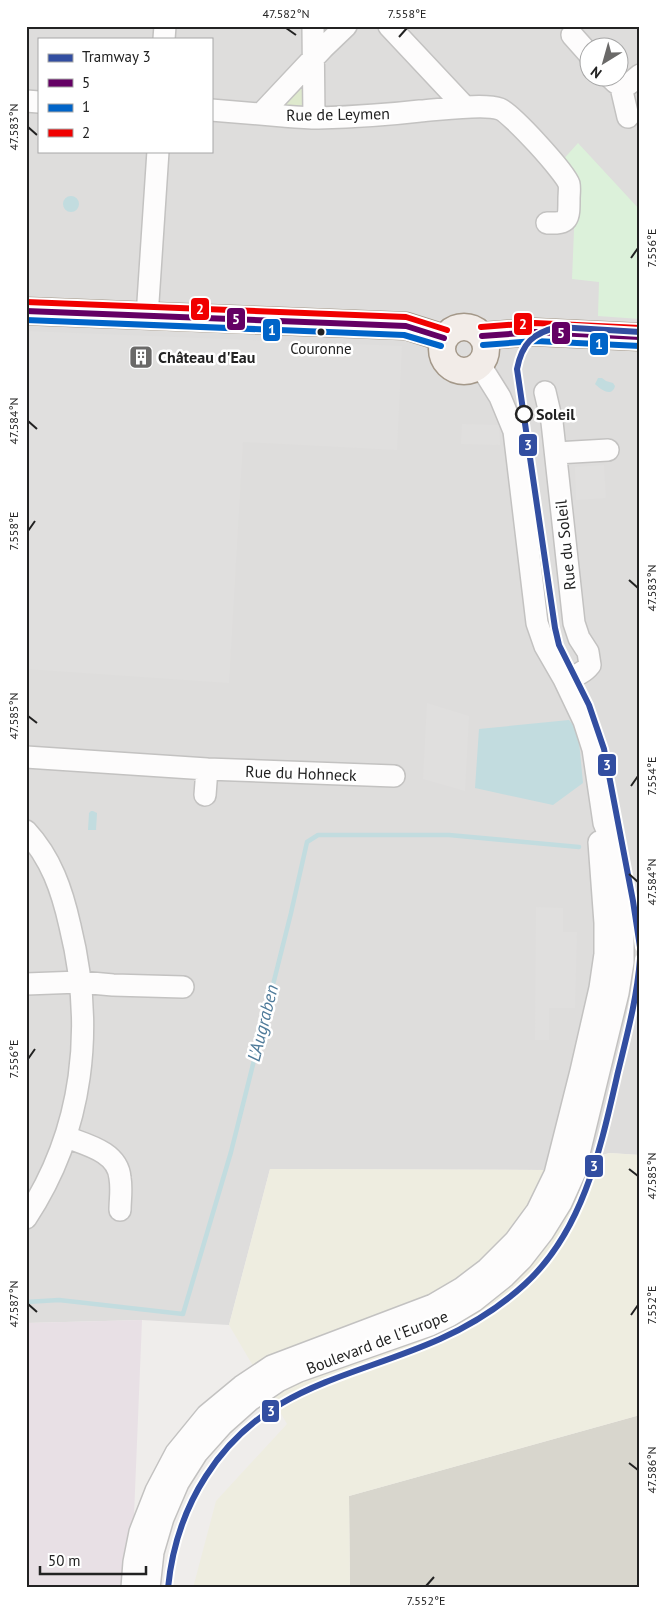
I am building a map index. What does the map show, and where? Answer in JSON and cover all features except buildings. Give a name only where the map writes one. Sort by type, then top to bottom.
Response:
[{"type":"main road","points":[[26,311],[406,326],[444,338]]},
{"type":"main road","points":[[470,327],[482,336],[486,347],[486,354],[480,365],[469,371],[462,372],[451,367],[443,357],[442,344],[444,338],[455,328],[470,327]]},
{"type":"main road","points":[[482,336],[535,332],[640,337]]},
{"type":"street","points":[[313,26],[314,118]]},
{"type":"street","points":[[261,114],[346,26]]},
{"type":"street","points":[[389,26],[465,107]]},
{"type":"street","points":[[572,35],[578,42]]},
{"type":"street","points":[[628,85],[640,75]]},
{"type":"street","points":[[618,88],[628,118]]},
{"type":"street","name":"Rue de Leymen","points":[[212,110],[314,118],[384,115],[465,107],[501,109],[511,116],[522,128],[570,185],[569,214],[567,218],[558,224],[547,223]]},
{"type":"street","points":[[147,317],[158,152]]},
{"type":"street","name":"Boulevard de l'Europe","points":[[149,1588],[153,1552],[163,1518],[174,1492],[197,1453],[222,1425],[250,1400],[278,1381],[300,1371],[430,1325],[474,1301],[504,1278],[522,1260],[543,1232],[561,1203],[574,1174],[618,993],[623,962],[622,913],[612,840],[604,823],[593,749],[584,721],[564,679],[544,646],[537,623],[514,431],[500,397],[480,365]]},
{"type":"street","name":"Rue du Soleil","points":[[545,392],[552,422],[556,453],[574,623],[578,638],[588,652],[590,665],[575,677],[564,679]]},
{"type":"street","points":[[556,453],[608,450]]},
{"type":"street","name":"Rue du Hohneck","points":[[26,757],[207,769],[394,776]]},
{"type":"street","points":[[205,795],[207,769]]},
{"type":"street","name":"Boulevard de l'Europe","points":[[132,1588],[134,1562],[140,1532],[156,1491],[176,1453],[207,1415],[242,1386],[272,1366],[434,1305],[462,1288],[487,1269],[515,1241],[537,1211],[555,1174],[600,988],[605,954],[605,923],[599,838],[604,823]]},
{"type":"street","points":[[26,831],[44,854],[60,889],[75,948],[84,1024],[82,1060],[73,1114],[49,1179],[26,1218]]},
{"type":"street","points":[[26,984],[80,982],[183,987]]},
{"type":"street","points":[[66,1137],[100,1151],[112,1159],[118,1168],[120,1178],[120,1210]]},
{"type":"shaded area","points":[[26,26],[640,26],[640,1155],[609,1153],[546,1170],[270,1169],[229,1325],[142,1320],[26,1323]]},
{"type":"shaded area","points":[[26,331],[402,346],[397,450],[243,442],[229,683],[26,669]]},
{"type":"shaded area","points":[[462,424],[499,425],[500,445],[461,444]]},
{"type":"shaded area","points":[[604,465],[606,498],[576,500],[575,467]]},
{"type":"shaded area","points":[[427,703],[469,716],[465,791],[423,779]]},
{"type":"shaded area","points":[[536,907],[563,908],[563,932],[577,932],[575,1008],[549,1008],[549,1040],[535,1040]]},
{"type":"shaded area","points":[[610,1153],[640,1155],[640,1415],[349,1496],[350,1588],[193,1588],[216,1501],[287,1424],[229,1325],[270,1169],[546,1170]]},
{"type":"shaded area","points":[[142,1320],[131,1588],[26,1588],[26,1323]]},
{"type":"shaded area","points":[[640,1415],[640,1588],[350,1588],[349,1496]]},
{"type":"green space","points":[[307,75],[306,108],[284,107]]},
{"type":"green space","points":[[578,143],[640,210],[640,319],[598,316],[599,282],[572,279],[576,182],[560,163]]},
{"type":"water","points":[[68,196],[74,196],[79,201],[77,210],[68,212],[63,207],[63,201]]},
{"type":"water","points":[[598,378],[613,383],[615,386],[613,390],[606,391],[595,384]]},
{"type":"water","points":[[569,720],[578,731],[583,783],[553,805],[475,788],[479,729]]},
{"type":"water","points":[[91,811],[97,813],[96,830],[88,830],[89,813]]},
{"type":"waterway","name":"L'Augraben","points":[[26,1302],[59,1300],[183,1314],[231,1152],[307,842],[318,835],[449,835],[579,847]]},
{"type":"tram line","name":"3","points":[[640,332],[558,327],[549,329],[530,340],[522,352],[517,369],[555,628],[559,645],[589,705],[604,749],[640,947]]},
{"type":"tram line","name":"3","points":[[168,1588],[180,1529],[191,1502],[206,1476],[229,1446],[254,1422],[282,1403],[311,1388],[406,1353],[463,1328],[506,1300],[525,1284],[545,1262],[562,1238],[576,1213],[597,1157],[631,1016],[637,988],[640,959]]},
{"type":"transit line","name":"2","points":[[26,302],[406,317],[447,330]]},
{"type":"transit line","name":"5","points":[[26,311],[406,326],[444,338]]},
{"type":"transit line","name":"1","points":[[26,320],[404,335],[441,346]]},
{"type":"transit line","name":"2","points":[[481,327],[535,323],[640,328]]},
{"type":"transit line","name":"5","points":[[482,336],[535,332],[640,337]]},
{"type":"transit line","name":"1","points":[[483,345],[535,341],[640,346]]},
{"type":"place","name":"Couronne","points":[[321,332]]},
{"type":"place","name":"Château d'Eau","points":[[141,357]]},
{"type":"place","name":"Soleil","points":[[524,414]]}]
